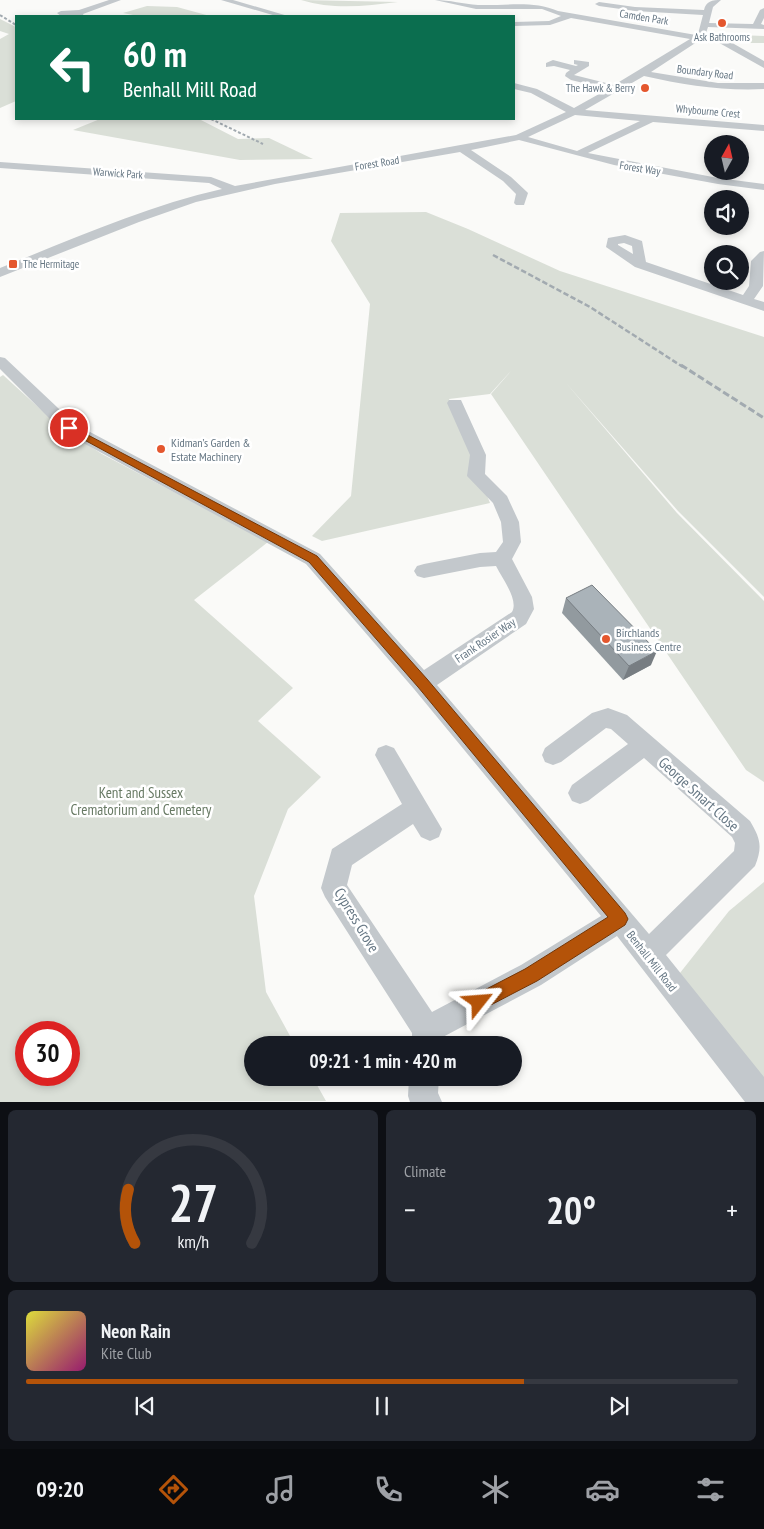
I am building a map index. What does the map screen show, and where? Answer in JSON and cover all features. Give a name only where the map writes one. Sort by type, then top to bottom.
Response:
[{"type":"street","points":[[79,14],[117,0]]},
{"type":"street","points":[[225,0],[280,15]]},
{"type":"street","name":"Camden Park","points":[[439,0],[476,7],[548,4],[556,13],[570,16],[717,38],[764,65]]},
{"type":"street","points":[[609,0],[596,6],[635,10],[708,13]]},
{"type":"street","points":[[699,36],[705,25],[712,3],[717,0]]},
{"type":"street","points":[[705,25],[760,28],[764,10]]},
{"type":"street","points":[[515,24],[550,23],[570,16]]},
{"type":"street","name":"Forest Road","points":[[0,272],[135,218],[193,199],[335,170],[462,149],[519,137],[574,112],[643,73],[699,36]]},
{"type":"street","points":[[747,55],[764,54]]},
{"type":"street","points":[[548,65],[552,63],[578,65]]},
{"type":"street","points":[[578,65],[570,73],[570,76],[614,88]]},
{"type":"street","name":"Boundary Road","points":[[643,73],[712,86],[735,88],[764,86]]},
{"type":"street","points":[[522,76],[542,86],[534,91]]},
{"type":"street","points":[[515,86],[534,91],[574,112]]},
{"type":"street","name":"Whybourne Crest","points":[[574,112],[764,128]]},
{"type":"street","points":[[578,154],[651,119]]},
{"type":"street","name":"Forest Way","points":[[519,137],[548,147],[617,164],[714,181],[764,187]]},
{"type":"street","points":[[462,149],[507,179],[522,193],[520,203]]},
{"type":"street","name":"Warwick Park","points":[[0,165],[211,180],[234,190]]},
{"type":"street","points":[[746,301],[756,286],[757,261],[764,255]]},
{"type":"street","points":[[640,264],[764,307]]},
{"type":"street","name":"Benhall Mill Road","points":[[0,361],[69,428],[313,559],[422,683],[620,919],[764,1101]]},
{"type":"street","points":[[424,571],[480,560],[502,559],[512,542],[510,522],[502,500],[476,476],[485,454],[455,403]]},
{"type":"street","name":"Frank Rosier Way","points":[[422,683],[519,618],[524,608],[522,597],[502,559]]},
{"type":"street","name":"George Smart Close","points":[[553,755],[600,720],[608,718],[619,722],[741,829],[748,842],[746,856],[647,955]]},
{"type":"street","points":[[580,793],[644,745]]},
{"type":"street","points":[[386,755],[430,829]]},
{"type":"street","name":"Cypress Grove","points":[[416,808],[341,858],[334,888],[425,1036]]},
{"type":"street","points":[[428,1036],[531,975],[620,919]]},
{"type":"street","points":[[424,1086],[423,1096],[427,1102]]},
{"type":"green space","points":[[301,0],[398,2],[362,6],[337,6]]},
{"type":"green space","points":[[147,6],[177,7],[206,15],[133,15],[123,13]]},
{"type":"green space","points":[[0,19],[15,26],[15,101],[0,108],[0,39],[9,34],[0,31]]},
{"type":"green space","points":[[712,34],[764,36],[764,43],[731,43]]},
{"type":"green space","points":[[98,120],[201,120],[238,139],[269,138],[313,159],[240,160],[73,130]]},
{"type":"green space","points":[[426,212],[560,271],[764,337],[764,597],[678,511],[566,383],[677,513],[764,601],[764,782],[746,770],[491,394],[511,371],[490,394],[449,399],[490,503],[322,541],[312,536],[351,496],[370,304],[331,241],[340,213]]},
{"type":"green space","name":"Kent and Sussex Crematorium and Cemetery","points":[[3,375],[59,426],[102,454],[268,542],[194,600],[293,688],[258,721],[321,777],[288,809],[254,896],[266,992],[290,1036],[244,1036],[244,1086],[318,1086],[326,1101],[0,1102],[0,377]]},
{"type":"green space","points":[[764,882],[764,1082],[676,978],[729,911]]},
{"type":"building","points":[[592,585],[657,651],[629,666],[566,598]]},
{"type":"railway","points":[[0,15],[15,24]]},
{"type":"railway","points":[[213,120],[263,144]]},
{"type":"railway","points":[[493,255],[590,307],[683,367]]},
{"type":"railway","points":[[681,365],[764,418]]},
{"type":"place","name":"Ask Bathrooms","points":[[722,23]]},
{"type":"place","name":"The Hawk & Berry","points":[[645,88]]},
{"type":"place","name":"The Hermitage","points":[[13,264]]},
{"type":"place","name":"Kidman’s Garden & Estate Machinery","points":[[161,449]]},
{"type":"place","name":"Birchlands Business Centre","points":[[606,639]]},
{"type":"route","points":[[69,428],[313,559],[422,683],[620,919],[531,975],[479,1002]]}]
